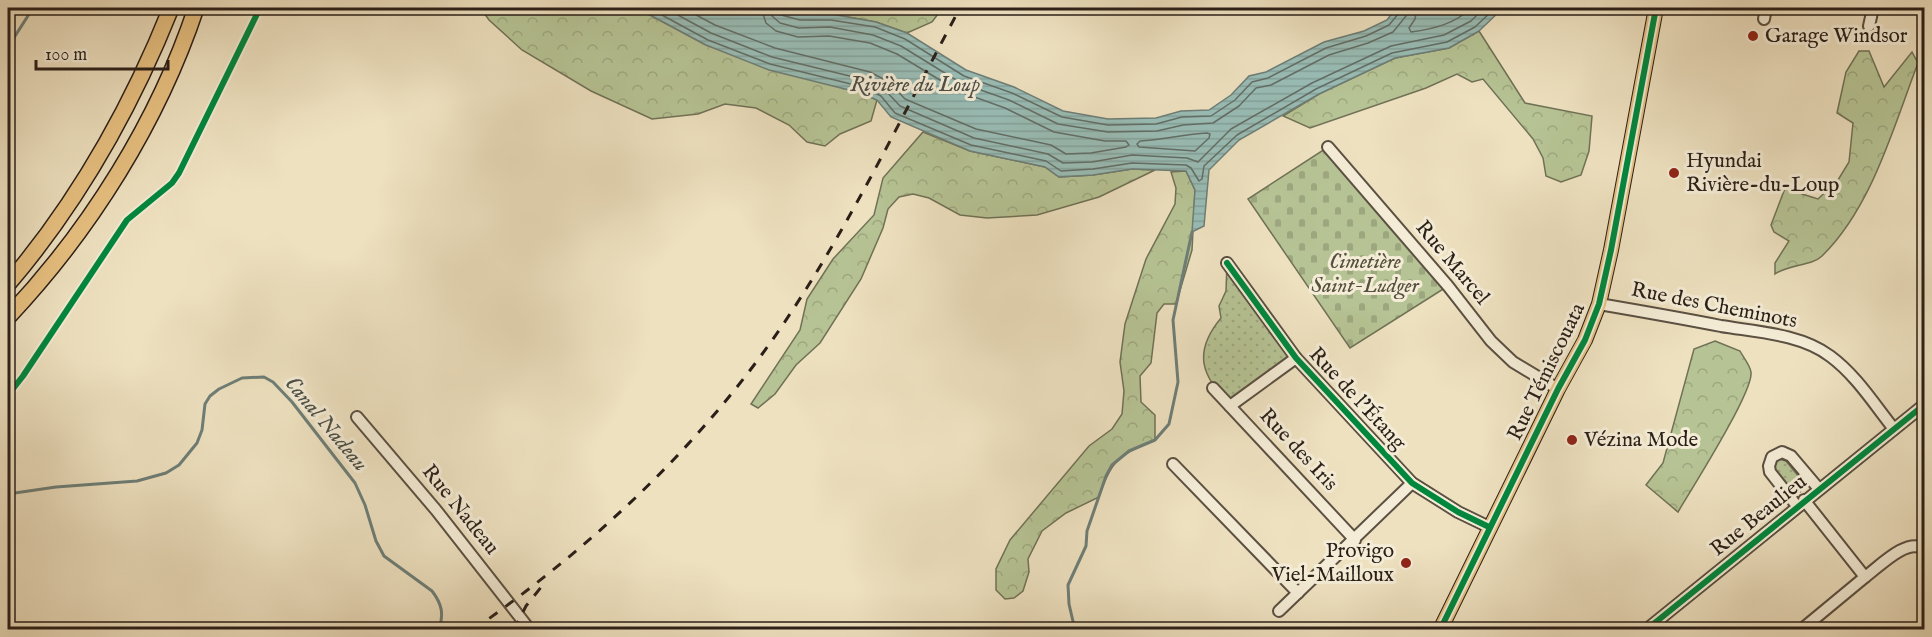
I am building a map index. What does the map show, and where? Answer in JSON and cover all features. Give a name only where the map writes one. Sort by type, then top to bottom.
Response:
[{"type":"highway","points":[[8,284],[87,177],[133,94],[171,8]]},
{"type":"highway","points":[[8,328],[65,259],[100,205],[168,78],[196,8]]},
{"type":"highway","points":[[8,272],[43,228],[76,180],[123,103],[164,27]]},
{"type":"highway","points":[[8,317],[61,254],[121,166]]},
{"type":"main road","name":"Rue Témiscouata","points":[[1440,630],[1558,389],[1585,340],[1599,304],[1656,8]]},
{"type":"street","points":[[1869,26],[1873,8]]},
{"type":"street","name":"Rue Marcel","points":[[1328,147],[1448,286],[1491,341],[1513,362],[1558,389]]},
{"type":"street","name":"Rue de l'Étang","points":[[1227,263],[1296,358],[1412,483],[1458,512],[1489,527]]},
{"type":"street","name":"Rue des Cheminots","points":[[1599,304],[1770,334],[1814,346],[1844,368],[1894,429]]},
{"type":"street","points":[[1230,406],[1296,358]]},
{"type":"street","name":"Rue des Iris","points":[[1213,388],[1355,540]]},
{"type":"street","name":"Rue Beaulieu","points":[[1646,630],[1800,503],[1924,405]]},
{"type":"street","name":"Rue Nadeau","points":[[357,417],[436,510],[530,630]]},
{"type":"street","name":"Rue Beaulieu","points":[[1800,503],[1770,472],[1772,457],[1782,452],[1791,456],[1819,489]]},
{"type":"street","points":[[1173,464],[1298,593]]},
{"type":"street","points":[[1279,611],[1412,483]]},
{"type":"street","points":[[1800,503],[1865,577]]},
{"type":"street","points":[[1801,630],[1905,547],[1914,545],[1924,549]]},
{"type":"green space","points":[[485,8],[637,8],[706,45],[877,100],[871,121],[840,134],[825,146],[807,142],[789,125],[756,108],[725,104],[698,114],[652,119],[591,91],[522,50],[489,20],[484,13]]},
{"type":"green space","points":[[772,8],[931,8],[938,14],[932,22],[907,33],[876,22],[831,14],[801,14]]},
{"type":"green space","points":[[1479,31],[1525,103],[1592,116],[1589,151],[1581,175],[1561,182],[1546,176],[1543,158],[1533,139],[1483,79],[1472,82],[1457,74],[1426,88],[1310,128],[1283,116],[1319,94],[1395,58],[1449,48]]},
{"type":"green space","points":[[1859,51],[1869,51],[1884,87],[1912,52],[1918,63],[1890,140],[1868,191],[1855,214],[1822,256],[1812,262],[1787,268],[1775,274],[1775,263],[1789,241],[1774,232],[1771,225],[1787,183],[1802,194],[1818,199],[1838,180],[1849,162],[1853,123],[1837,113],[1846,72]]},
{"type":"green space","points":[[923,132],[970,151],[1045,167],[1059,177],[1132,169],[1155,170],[1099,197],[1037,215],[987,218],[960,215],[929,198],[913,194],[899,197],[888,209],[883,228],[861,279],[820,343],[796,365],[775,394],[758,408],[751,404],[800,330],[807,299],[833,259],[874,215],[883,178]]},
{"type":"green space","name":"Cimetière Saint-Ludger","points":[[1328,147],[1448,286],[1350,348],[1248,199]]},
{"type":"green space","points":[[1186,171],[1195,190],[1192,250],[1176,304],[1164,304],[1157,313],[1151,363],[1140,376],[1141,402],[1155,415],[1155,440],[1118,460],[1112,467],[1099,497],[1066,513],[1042,531],[1028,559],[1029,572],[1023,591],[1014,598],[1005,599],[996,590],[996,569],[1010,540],[1089,446],[1112,429],[1122,414],[1124,391],[1120,362],[1125,324],[1146,259],[1175,204],[1176,188],[1171,172]]},
{"type":"green space","points":[[1227,263],[1296,358],[1230,406],[1213,385],[1204,364],[1206,342],[1221,318],[1219,306],[1226,291]]},
{"type":"green space","points":[[1715,341],[1740,351],[1751,372],[1749,383],[1733,419],[1678,512],[1646,485],[1663,463],[1694,349]]},
{"type":"green space","points":[[1779,459],[1786,461],[1804,483],[1800,492],[1793,492],[1775,469],[1775,463]]},
{"type":"water","name":"Rivière du Loup","points":[[637,8],[772,8],[801,14],[831,14],[876,22],[907,33],[966,70],[1014,87],[1063,111],[1108,119],[1156,118],[1181,111],[1209,110],[1231,95],[1249,76],[1266,72],[1324,42],[1364,31],[1387,20],[1396,8],[1503,8],[1479,31],[1449,48],[1395,58],[1319,94],[1239,140],[1209,170],[1204,226],[1192,232],[1195,190],[1186,171],[1132,169],[1059,177],[1045,167],[970,151],[891,117],[877,100],[861,93],[769,70],[706,45]]},
{"type":"waterway","points":[[8,47],[33,8]]},
{"type":"waterway","points":[[1075,630],[1069,604],[1068,585],[1086,546],[1087,531],[1106,476],[1112,465],[1129,451],[1155,440],[1169,424],[1178,382],[1173,320],[1192,232]]},
{"type":"waterway","name":"Canal Nadeau","points":[[8,494],[56,487],[137,481],[166,473],[179,465],[197,443],[202,430],[205,404],[210,396],[242,378],[264,377],[273,382],[292,402],[355,483],[365,505],[376,541],[384,556],[432,591],[441,609],[439,630]]},
{"type":"railway","points":[[473,630],[563,562],[647,487],[723,404],[758,360],[836,240],[960,8]]},
{"type":"railway","points":[[514,630],[526,606],[542,586]]},
{"type":"cycle path","points":[[8,395],[127,220],[172,183],[179,173],[260,8]]},
{"type":"cycle path","points":[[1440,630],[1558,389],[1585,340],[1599,304],[1656,8]]},
{"type":"cycle path","points":[[1227,263],[1296,358],[1412,483],[1458,512],[1489,527]]},
{"type":"cycle path","points":[[1646,630],[1924,405]]},
{"type":"place","name":"Garage Windsor","points":[[1753,36]]},
{"type":"place","name":"Hyundai Rivière-du-Loup","points":[[1674,173]]},
{"type":"place","name":"Vézina Mode","points":[[1572,440]]},
{"type":"place","name":"Provigo Viel-Mailloux","points":[[1406,563]]}]
